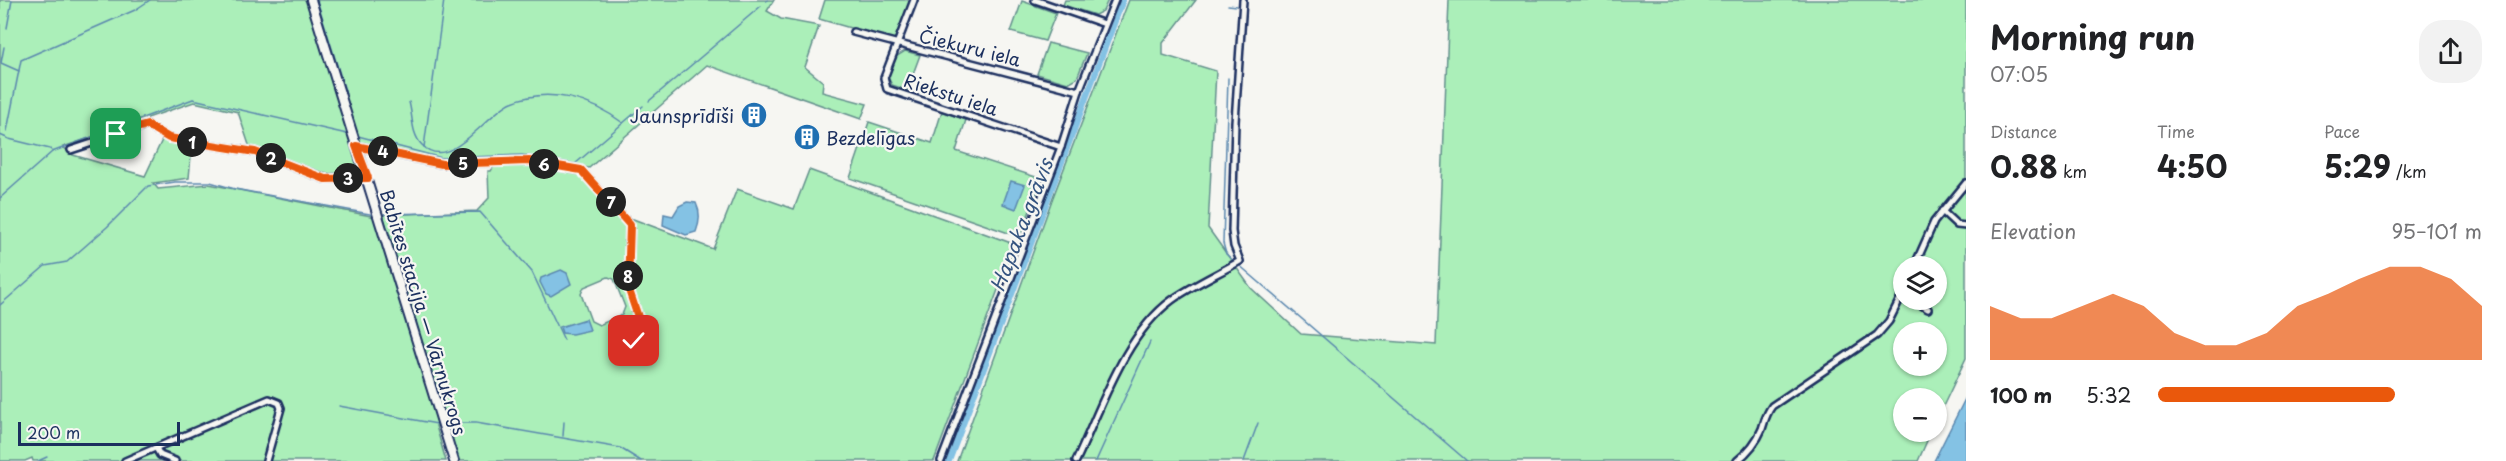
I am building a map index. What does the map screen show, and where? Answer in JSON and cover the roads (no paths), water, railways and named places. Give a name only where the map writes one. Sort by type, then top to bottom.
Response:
[{"type":"main road","name":"Babītes stacija — Vārnukrogs","points":[[311,0],[454,461]]},
{"type":"street","name":"Riekstu iela","points":[[914,0],[884,78],[887,89],[1061,147]]},
{"type":"street","points":[[1035,0],[1105,24]]},
{"type":"street","points":[[941,461],[1115,0]]},
{"type":"street","points":[[1076,461],[1125,356],[1151,318],[1172,300],[1240,261],[1234,246],[1232,231],[1235,122],[1244,0]]},
{"type":"street","name":"Čiekuru iela","points":[[853,32],[1079,91]]},
{"type":"street","points":[[71,150],[147,125],[169,138],[255,152],[325,179],[368,178]]},
{"type":"street","points":[[356,146],[442,164],[529,161],[581,170],[630,225],[628,287],[640,323]]},
{"type":"street","points":[[1918,256],[1927,234],[1966,183]]},
{"type":"street","points":[[1942,212],[1957,225],[1966,226]]},
{"type":"street","points":[[1737,461],[1761,431],[1766,414],[1772,406],[1877,335],[1889,321],[1894,310]]},
{"type":"street","points":[[125,461],[269,399],[279,404],[281,408],[267,461]]},
{"type":"street","points":[[156,448],[159,455],[176,461]]},
{"type":"water","points":[[1011,181],[1025,185],[1016,209],[1003,204]]},
{"type":"water","points":[[687,202],[696,203],[699,210],[696,232],[686,235],[663,225],[664,214],[673,216],[679,206]]},
{"type":"water","points":[[561,270],[567,273],[571,284],[551,296],[546,294],[540,282],[541,278]]},
{"type":"water","points":[[586,319],[590,330],[572,334],[562,333],[560,327]]},
{"type":"water","points":[[1966,397],[1966,461],[1934,461],[1944,442],[1947,442],[1947,435]]},
{"type":"waterway","points":[[7,28],[12,0]]},
{"type":"waterway","points":[[7,131],[21,60],[135,10],[150,0]]},
{"type":"waterway","points":[[317,0],[346,94]]},
{"type":"waterway","points":[[424,147],[444,0]]},
{"type":"waterway","name":"Hapaka grāvis","points":[[949,461],[1123,0]]},
{"type":"waterway","points":[[1228,5],[1237,6]]},
{"type":"waterway","points":[[649,101],[761,6]]},
{"type":"waterway","points":[[4,47],[1,63],[19,71]]},
{"type":"waterway","points":[[1228,78],[1223,243],[1226,254],[1235,262]]},
{"type":"waterway","points":[[409,102],[418,141],[433,152],[444,152],[456,147],[502,108],[526,98],[541,96],[570,98],[598,107],[623,123]]},
{"type":"waterway","points":[[0,198],[52,152],[193,99],[347,134]]},
{"type":"waterway","points":[[358,136],[442,158],[522,155],[575,164],[643,106]]},
{"type":"waterway","points":[[0,135],[52,151]]},
{"type":"waterway","points":[[0,305],[45,266],[67,262],[107,227],[148,186],[175,182],[210,182],[235,189],[375,215]]},
{"type":"waterway","points":[[383,214],[480,212],[532,272],[564,340]]},
{"type":"waterway","points":[[1238,264],[1467,461]]},
{"type":"waterway","points":[[1096,461],[1150,342]]},
{"type":"waterway","points":[[339,406],[437,424]]},
{"type":"waterway","points":[[563,436],[564,422]]},
{"type":"waterway","points":[[446,423],[476,423],[620,448],[641,461]]},
{"type":"waterway","points":[[1244,461],[1258,423]]},
{"type":"waterway","points":[[38,461],[47,457]]},
{"type":"place","name":"Jaunsprīdīši","points":[[754,115]]},
{"type":"place","name":"Bezdelīgas","points":[[807,137]]}]
